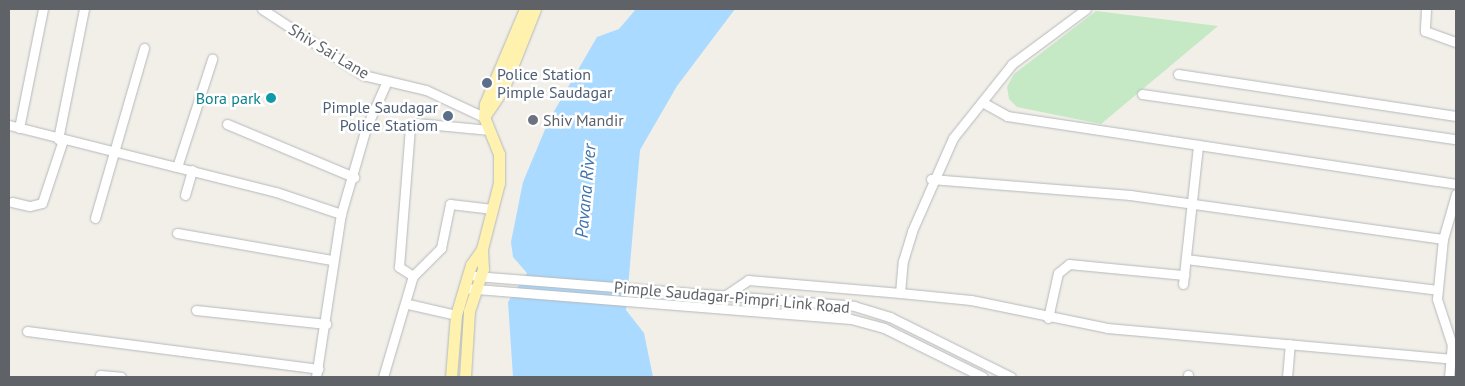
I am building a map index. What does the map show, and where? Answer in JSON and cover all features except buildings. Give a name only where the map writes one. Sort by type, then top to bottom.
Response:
[{"type":"main road","points":[[465,377],[469,311],[481,277],[482,249],[493,208],[500,168],[490,130],[484,117],[485,104],[525,9]]},
{"type":"main road","points":[[484,117],[504,88],[535,9]]},
{"type":"main road","points":[[451,377],[456,315],[468,274],[482,249]]},
{"type":"street","points":[[19,128],[43,9]]},
{"type":"street","points":[[12,202],[30,206],[42,203],[61,140],[84,9]]},
{"type":"street","name":"Shiv Sai Lane","points":[[262,9],[363,75],[426,90],[484,117]]},
{"type":"street","points":[[900,293],[902,261],[931,179],[953,138],[1012,64],[1086,9]]},
{"type":"street","points":[[1426,9],[1425,31],[1456,42]]},
{"type":"street","points":[[95,218],[112,150],[144,48]]},
{"type":"street","points":[[177,167],[212,59]]},
{"type":"street","points":[[1178,74],[1456,116]]},
{"type":"street","points":[[27,331],[317,373],[326,324],[332,260],[341,214],[354,177],[366,128],[387,81]]},
{"type":"street","points":[[1142,94],[1456,140]]},
{"type":"street","points":[[982,102],[1007,116],[1456,184]]},
{"type":"street","points":[[413,276],[399,267],[410,128],[416,123],[490,130]]},
{"type":"street","points":[[227,124],[354,177]]},
{"type":"street","points":[[9,125],[61,140],[112,150],[192,170],[341,214]]},
{"type":"street","points":[[1048,318],[1058,272],[1069,264],[1184,279],[1198,145]]},
{"type":"street","points":[[185,194],[192,170]]},
{"type":"street","points":[[931,179],[1193,204],[1443,239]]},
{"type":"street","points":[[1449,377],[1455,359],[1437,290],[1443,239],[1456,194]]},
{"type":"street","points":[[384,377],[399,314],[408,304],[413,276],[441,248],[450,204],[493,208]]},
{"type":"street","points":[[177,233],[332,260]]},
{"type":"street","points":[[1186,259],[1437,290]]},
{"type":"street","name":"Pimple Saudagar-Pimpri Link Road","points":[[468,274],[481,277],[726,294],[854,306],[890,317],[1011,377]]},
{"type":"street","points":[[726,294],[748,280],[900,293],[971,300],[1048,318],[1290,344],[1455,359]]},
{"type":"street","name":"Pimple Saudagar-Pimpri Link Road","points":[[464,288],[666,302],[849,319],[884,328],[983,377]]},
{"type":"street","points":[[849,319],[860,290]]},
{"type":"street","points":[[408,304],[456,315]]},
{"type":"street","points":[[196,310],[326,324]]},
{"type":"street","points":[[1287,377],[1290,344]]},
{"type":"street","points":[[100,375],[121,377]]},
{"type":"green space","points":[[1096,11],[1218,26],[1101,124],[1017,107],[1009,99],[1007,87],[1014,74]]},
{"type":"water","name":"Pavana River","points":[[636,9],[735,9],[677,86],[640,150],[626,310],[644,333],[653,377],[513,377],[508,302],[527,273],[513,257],[511,242],[523,182],[549,120],[597,37],[619,29]]},
{"type":"place","name":"Police Station Pimple Saudagar","points":[[487,83]]},
{"type":"place","name":"Bora park","points":[[271,98]]},
{"type":"place","name":"Pimple Saudagar Police Statiom","points":[[448,116]]},
{"type":"place","name":"Shiv Mandir","points":[[533,120]]}]
